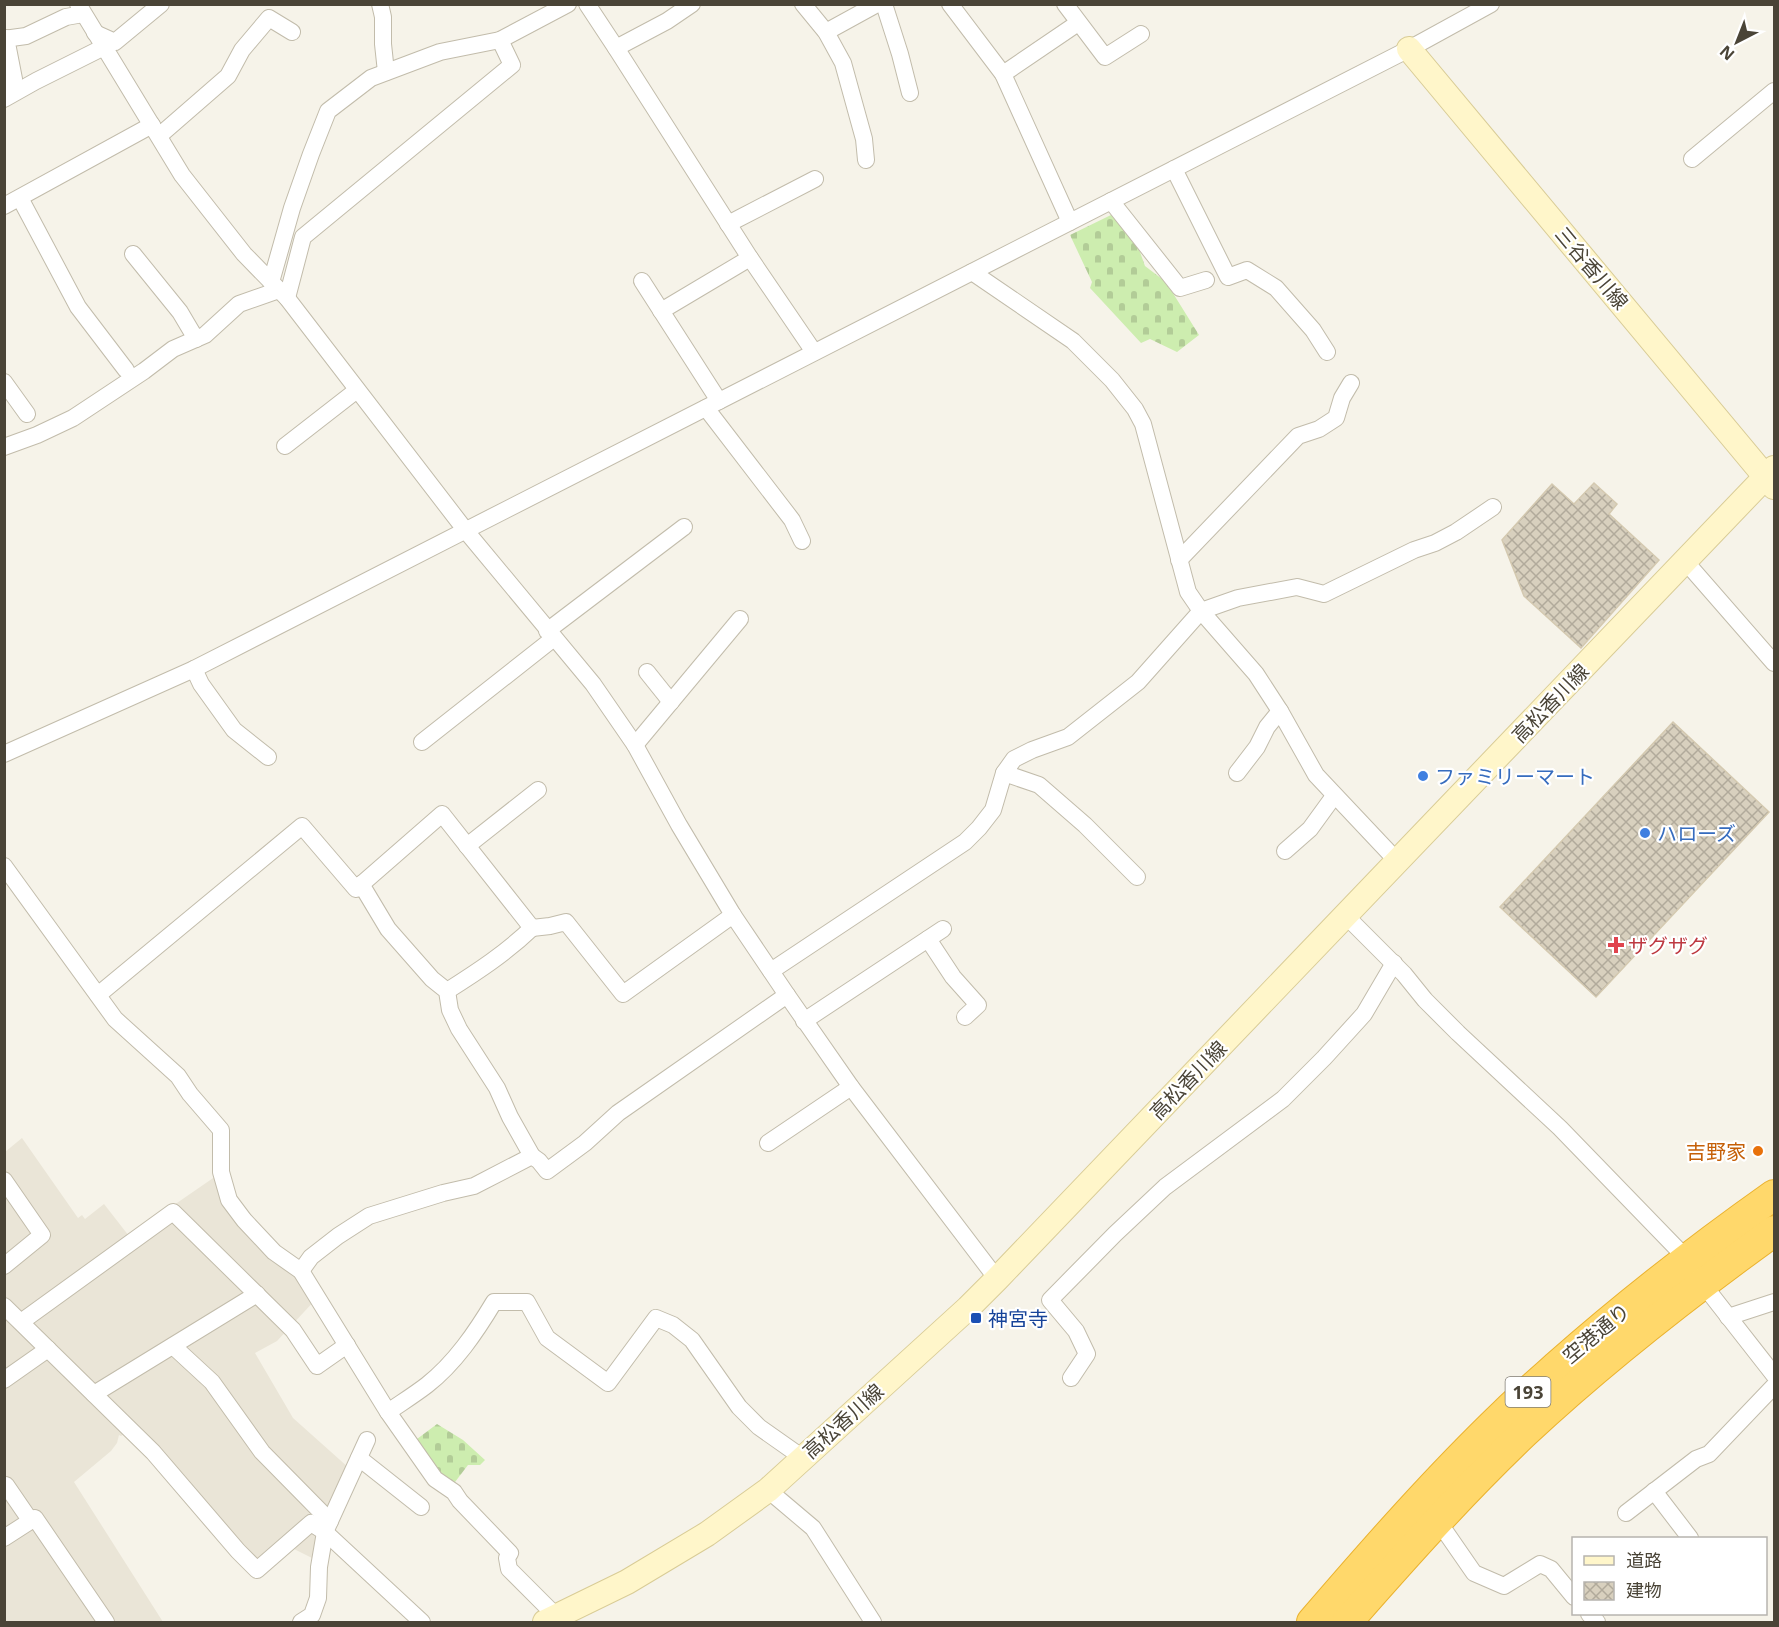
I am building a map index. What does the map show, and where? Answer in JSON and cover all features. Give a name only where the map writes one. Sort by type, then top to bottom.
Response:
[{"type":"highway","name":"空港通り","points":[[1347,1623],[1437,1521],[1532,1426],[1616,1352],[1694,1271],[1774,1195]]},
{"type":"highway","name":"空港通り","points":[[1312,1623],[1391,1532],[1506,1411],[1596,1331],[1694,1271],[1774,1231]]},
{"type":"main road","name":"三谷香川線","points":[[1409,49],[1772,477]]},
{"type":"main road","name":"高松香川線","points":[[557,1621],[707,1534],[768,1490],[997,1279],[1685,561],[1772,477]]},
{"type":"street","points":[[4,99],[100,40],[115,42],[162,4]]},
{"type":"street","points":[[380,4],[383,17],[386,72]]},
{"type":"street","points":[[279,290],[292,208],[328,111],[371,78],[440,52],[500,40],[568,4]]},
{"type":"street","points":[[587,4],[750,258],[814,352]]},
{"type":"street","points":[[616,48],[667,21],[692,4]]},
{"type":"street","points":[[803,4],[826,32],[843,63],[864,139],[866,160]]},
{"type":"street","points":[[950,4],[1003,74],[1070,222]]},
{"type":"street","points":[[1065,4],[1105,57],[1141,34]]},
{"type":"street","points":[[4,754],[194,669],[1409,49],[1491,4]]},
{"type":"street","points":[[826,32],[876,5],[900,54],[910,93]]},
{"type":"street","points":[[4,82],[14,79],[5,39],[26,36],[80,9],[182,175],[244,254],[279,290],[466,531],[593,684],[635,745],[679,825],[733,915],[787,995],[851,1087],[997,1279]]},
{"type":"street","points":[[4,206],[155,131],[228,76],[242,50],[269,18],[292,32]]},
{"type":"street","points":[[1003,74],[1078,23]]},
{"type":"street","points":[[4,447],[73,418],[173,349],[205,335],[239,304],[279,290],[303,237],[512,65],[500,40]]},
{"type":"street","points":[[1692,159],[1774,91]]},
{"type":"street","points":[[1174,169],[1228,277],[1247,270],[1276,288],[1313,330],[1327,352]]},
{"type":"street","points":[[728,224],[815,179]]},
{"type":"street","points":[[20,198],[78,307],[126,370]]},
{"type":"street","points":[[1111,201],[1180,288],[1206,280]]},
{"type":"street","points":[[133,254],[180,312],[196,339]]},
{"type":"street","points":[[661,310],[750,258]]},
{"type":"street","points":[[972,272],[1073,341],[1112,380],[1135,409],[1143,424],[1188,592],[1201,611],[1256,674],[1316,775],[1398,862]]},
{"type":"street","points":[[642,281],[661,310],[712,404],[792,520],[802,542]]},
{"type":"street","points":[[4,382],[27,414]]},
{"type":"street","points":[[1179,560],[1298,436],[1319,429],[1336,418],[1342,398],[1351,383]]},
{"type":"street","points":[[285,446],[357,390]]},
{"type":"street","points":[[771,971],[964,842],[993,810],[1004,773],[1014,759],[1068,737],[1138,682],[1201,611],[1238,598],[1297,587],[1324,594],[1414,550],[1435,543],[1493,507]]},
{"type":"street","points":[[422,742],[684,526]]},
{"type":"street","points":[[1685,561],[1774,663]]},
{"type":"street","points":[[635,745],[740,619]]},
{"type":"street","points":[[194,669],[201,684],[234,730],[268,757]]},
{"type":"street","points":[[647,672],[671,702]]},
{"type":"street","points":[[1237,773],[1280,711]]},
{"type":"street","points":[[1004,773],[1039,785],[1085,825],[1137,876]]},
{"type":"street","points":[[467,846],[538,790]]},
{"type":"street","points":[[1285,851],[1310,829],[1334,796]]},
{"type":"street","points":[[98,995],[302,826],[356,889],[442,814],[532,928]]},
{"type":"street","points":[[4,866],[10,883],[115,1019],[178,1076],[190,1094],[221,1130],[221,1172],[229,1200],[274,1252],[301,1271],[388,1412],[435,1479],[454,1492],[510,1553],[507,1558],[509,1569],[557,1621]]},
{"type":"street","points":[[361,884],[388,928],[432,979],[447,991],[450,1010],[459,1029],[497,1088],[532,1156],[547,1172],[585,1143],[618,1113],[787,995]]},
{"type":"street","points":[[447,991],[516,944],[532,928],[566,922],[623,994],[733,915]]},
{"type":"street","points":[[1346,916],[1394,963],[1458,1033],[1560,1128],[1694,1271],[1774,1375]]},
{"type":"street","points":[[804,1020],[943,929]]},
{"type":"street","points":[[928,939],[953,977],[978,1005],[965,1017]]},
{"type":"street","points":[[1071,1378],[1088,1354],[1076,1331],[1050,1300],[1165,1187],[1284,1099],[1364,1014],[1394,963]]},
{"type":"street","points":[[768,1143],[851,1087]]},
{"type":"street","points":[[301,1271],[311,1257],[369,1216],[474,1186],[532,1156]]},
{"type":"street","points":[[4,1180],[42,1235],[4,1266]]},
{"type":"street","points":[[21,1322],[173,1212],[293,1330],[317,1366],[347,1345]]},
{"type":"street","points":[[94,1394],[258,1294]]},
{"type":"street","points":[[388,1412],[428,1384],[459,1354],[494,1302],[527,1302],[547,1338],[608,1383],[656,1318],[673,1325],[692,1340],[739,1407],[759,1427],[803,1458]]},
{"type":"street","points":[[1728,1317],[1774,1302]]},
{"type":"street","points":[[4,1306],[153,1452],[257,1570],[312,1522],[328,1526]]},
{"type":"street","points":[[173,1346],[213,1382],[262,1452],[328,1526],[422,1623]]},
{"type":"street","points":[[4,1380],[48,1349]]},
{"type":"street","points":[[1626,1513],[1696,1459],[1709,1454],[1774,1386]]},
{"type":"street","points":[[301,1623],[312,1615],[318,1598],[319,1568],[328,1526],[367,1440]]},
{"type":"street","points":[[359,1458],[421,1507]]},
{"type":"street","points":[[6,1485],[30,1520]]},
{"type":"street","points":[[768,1490],[813,1528],[873,1623]]},
{"type":"street","points":[[1654,1491],[1688,1537]]},
{"type":"street","points":[[4,1538],[35,1518],[106,1623]]},
{"type":"street","points":[[1437,1521],[1473,1573],[1504,1586],[1540,1564],[1551,1569],[1572,1595]]},
{"type":"shaded area","points":[[22,1138],[78,1218],[82,1215],[85,1219],[104,1204],[129,1236],[219,1174],[221,1185],[317,1298],[277,1341],[255,1353],[293,1418],[349,1468],[316,1560],[290,1547],[254,1579],[189,1507],[129,1431],[119,1435],[111,1451],[74,1482],[163,1622],[5,1622],[5,1152]]},
{"type":"green space","points":[[1111,215],[1130,235],[1145,266],[1166,282],[1199,335],[1177,352],[1150,339],[1141,343],[1090,288],[1092,282],[1070,235]]},
{"type":"green space","points":[[437,1424],[463,1440],[485,1460],[480,1465],[468,1465],[452,1486],[413,1442]]},
{"type":"building","points":[[1594,483],[1617,504],[1609,514],[1659,560],[1581,648],[1524,596],[1502,540],[1552,484],[1574,504]]},
{"type":"building","points":[[1673,722],[1769,812],[1596,997],[1500,907]]},
{"type":"place","name":"ファミリーマート","points":[[1423,776]]},
{"type":"place","name":"ハローズ","points":[[1645,833]]},
{"type":"place","name":"ザグザグ","points":[[1616,945]]},
{"type":"place","name":"吉野家","points":[[1758,1151]]},
{"type":"place","name":"神宮寺","points":[[976,1318]]}]
